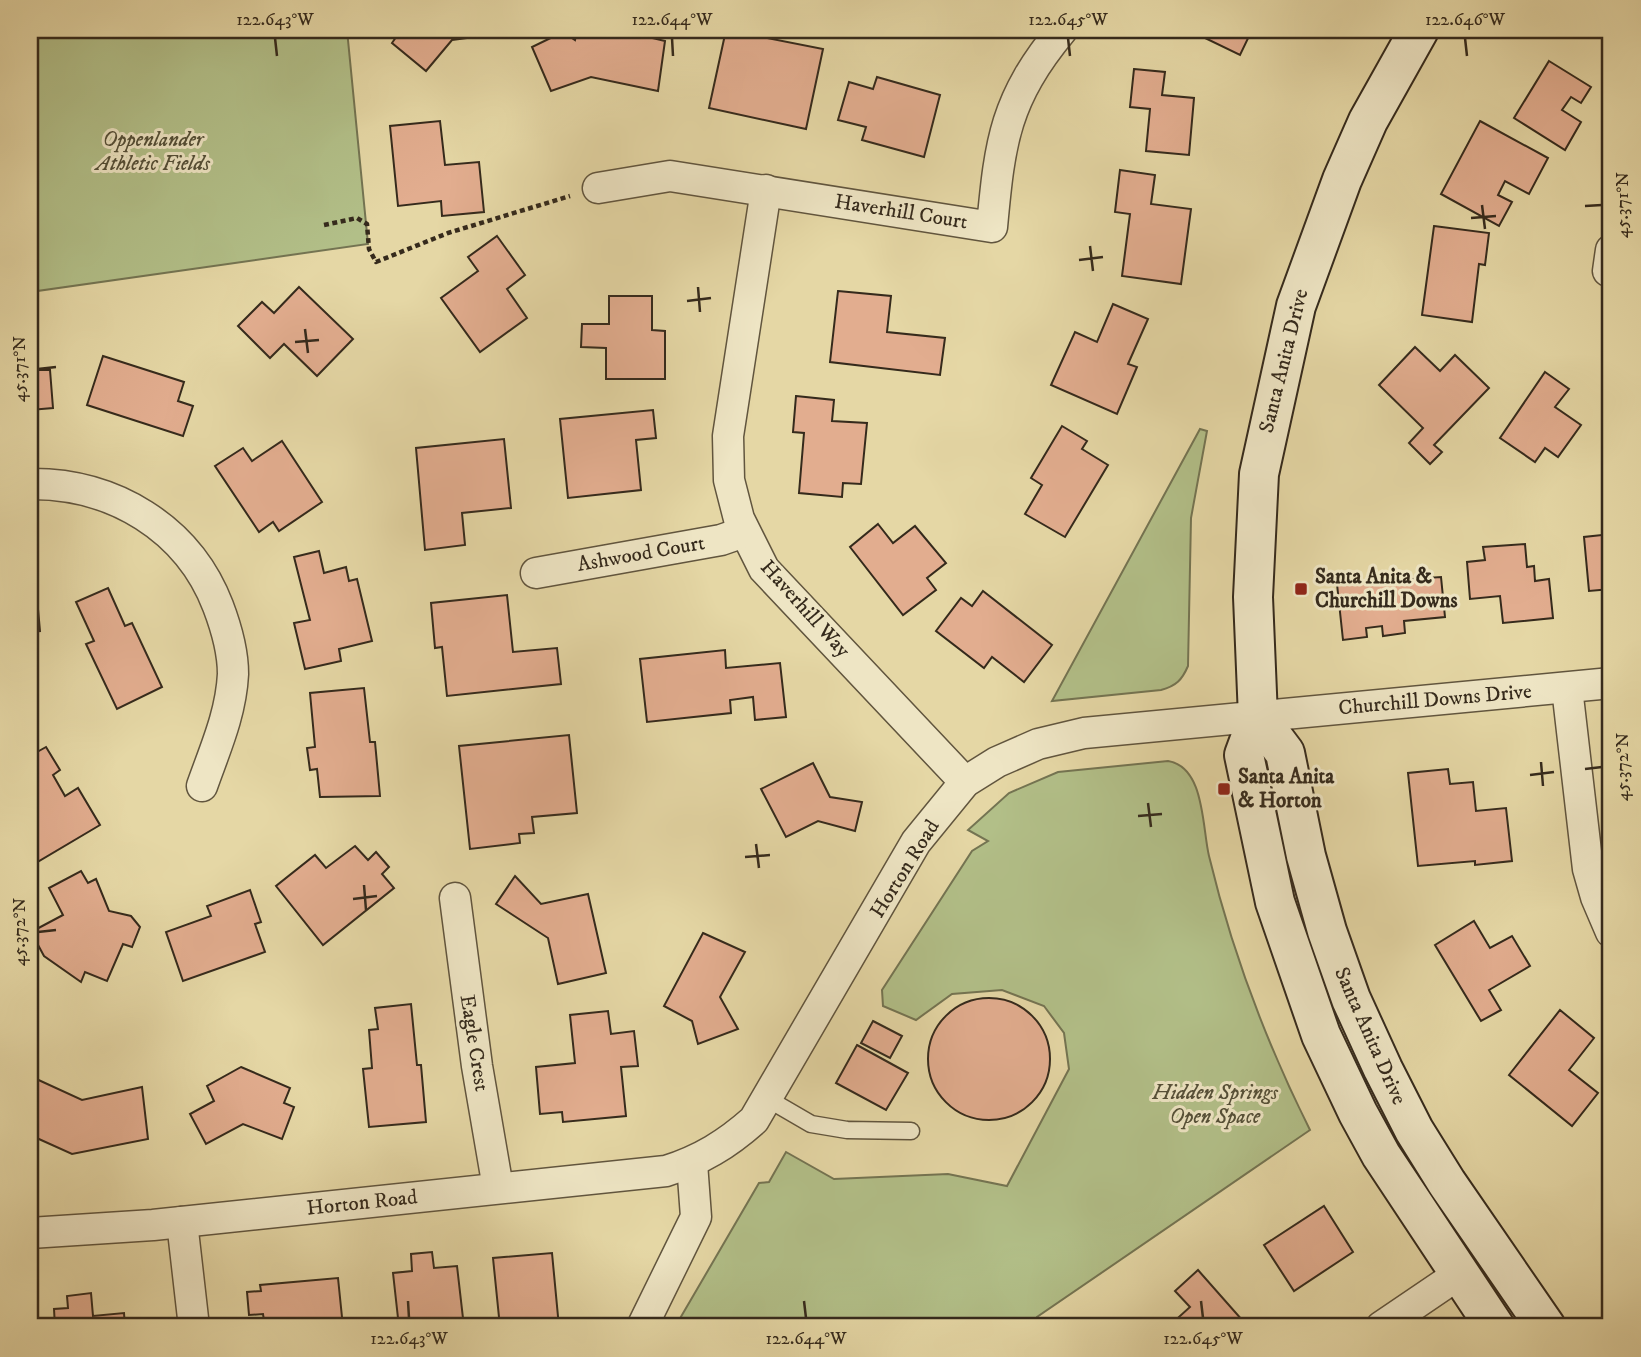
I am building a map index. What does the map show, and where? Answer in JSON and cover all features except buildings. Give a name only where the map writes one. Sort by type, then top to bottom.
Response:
[{"type":"main road","name":"Santa Anita Drive","points":[[1419,30],[1368,121],[1333,201],[1296,306],[1259,474],[1252,597],[1258,717],[1244,755],[1275,902],[1321,1035],[1357,1113],[1381,1155],[1495,1327]]},
{"type":"main road","name":"Santa Anita Drive","points":[[1258,717],[1285,753],[1306,856],[1327,931],[1352,999],[1383,1069],[1414,1130],[1447,1183],[1546,1327]]},
{"type":"street","name":"Haverhill Court","points":[[598,188],[670,176],[992,227],[1005,130],[1015,99],[1032,67],[1062,30]]},
{"type":"street","name":"Haverhill Way","points":[[766,190],[728,436],[729,480],[744,532],[764,569],[965,782]]},
{"type":"street","points":[[30,484],[80,487],[131,507],[178,540],[211,587],[227,630],[233,671],[229,710],[202,786]]},
{"type":"street","name":"Ashwood Court","points":[[536,573],[721,540],[744,532]]},
{"type":"street","name":"Churchill Downs Drive","points":[[1258,717],[1611,683]]},
{"type":"street","points":[[1567,688],[1588,869],[1611,932]]},
{"type":"street","name":"Horton Road","points":[[30,1233],[182,1222],[666,1171],[692,1163],[725,1145],[754,1120],[916,842],[965,782],[997,762],[1038,744],[1084,733],[1258,717]]},
{"type":"street","name":"Eagle Crest","points":[[455,898],[475,1053],[498,1188]]},
{"type":"street","points":[[642,1327],[696,1217],[692,1163]]},
{"type":"street","points":[[182,1222],[194,1327]]},
{"type":"street","points":[[1381,1327],[1459,1274]]},
{"type":"lane","points":[[768,1099],[811,1124],[847,1130],[911,1132]]},
{"type":"path","points":[[324,225],[357,218],[367,224],[369,249],[376,262],[449,233],[598,188]]},
{"type":"green space","name":"Oppenlander Athletic Fields","points":[[30,30],[347,30],[368,244],[30,292]]},
{"type":"green space","points":[[1200,429],[1207,431],[1191,518],[1186,671],[1175,684],[1161,690],[1052,701]]},
{"type":"green space","name":"Hidden Springs Open Space","points":[[1168,761],[1189,774],[1195,786],[1218,892],[1239,962],[1279,1064],[1310,1130],[1037,1317],[1031,1327],[675,1327],[759,1183],[769,1182],[786,1152],[834,1179],[948,1174],[1007,1186],[1069,1069],[1064,1033],[1044,1006],[1002,990],[952,994],[916,1020],[883,1006],[882,990],[972,851],[988,841],[968,830],[1009,793],[1058,772]]},
{"type":"place","name":"Santa Anita & Churchill Downs","points":[[1301,589]]},
{"type":"place","name":"Santa Anita & Horton","points":[[1224,789]]}]
